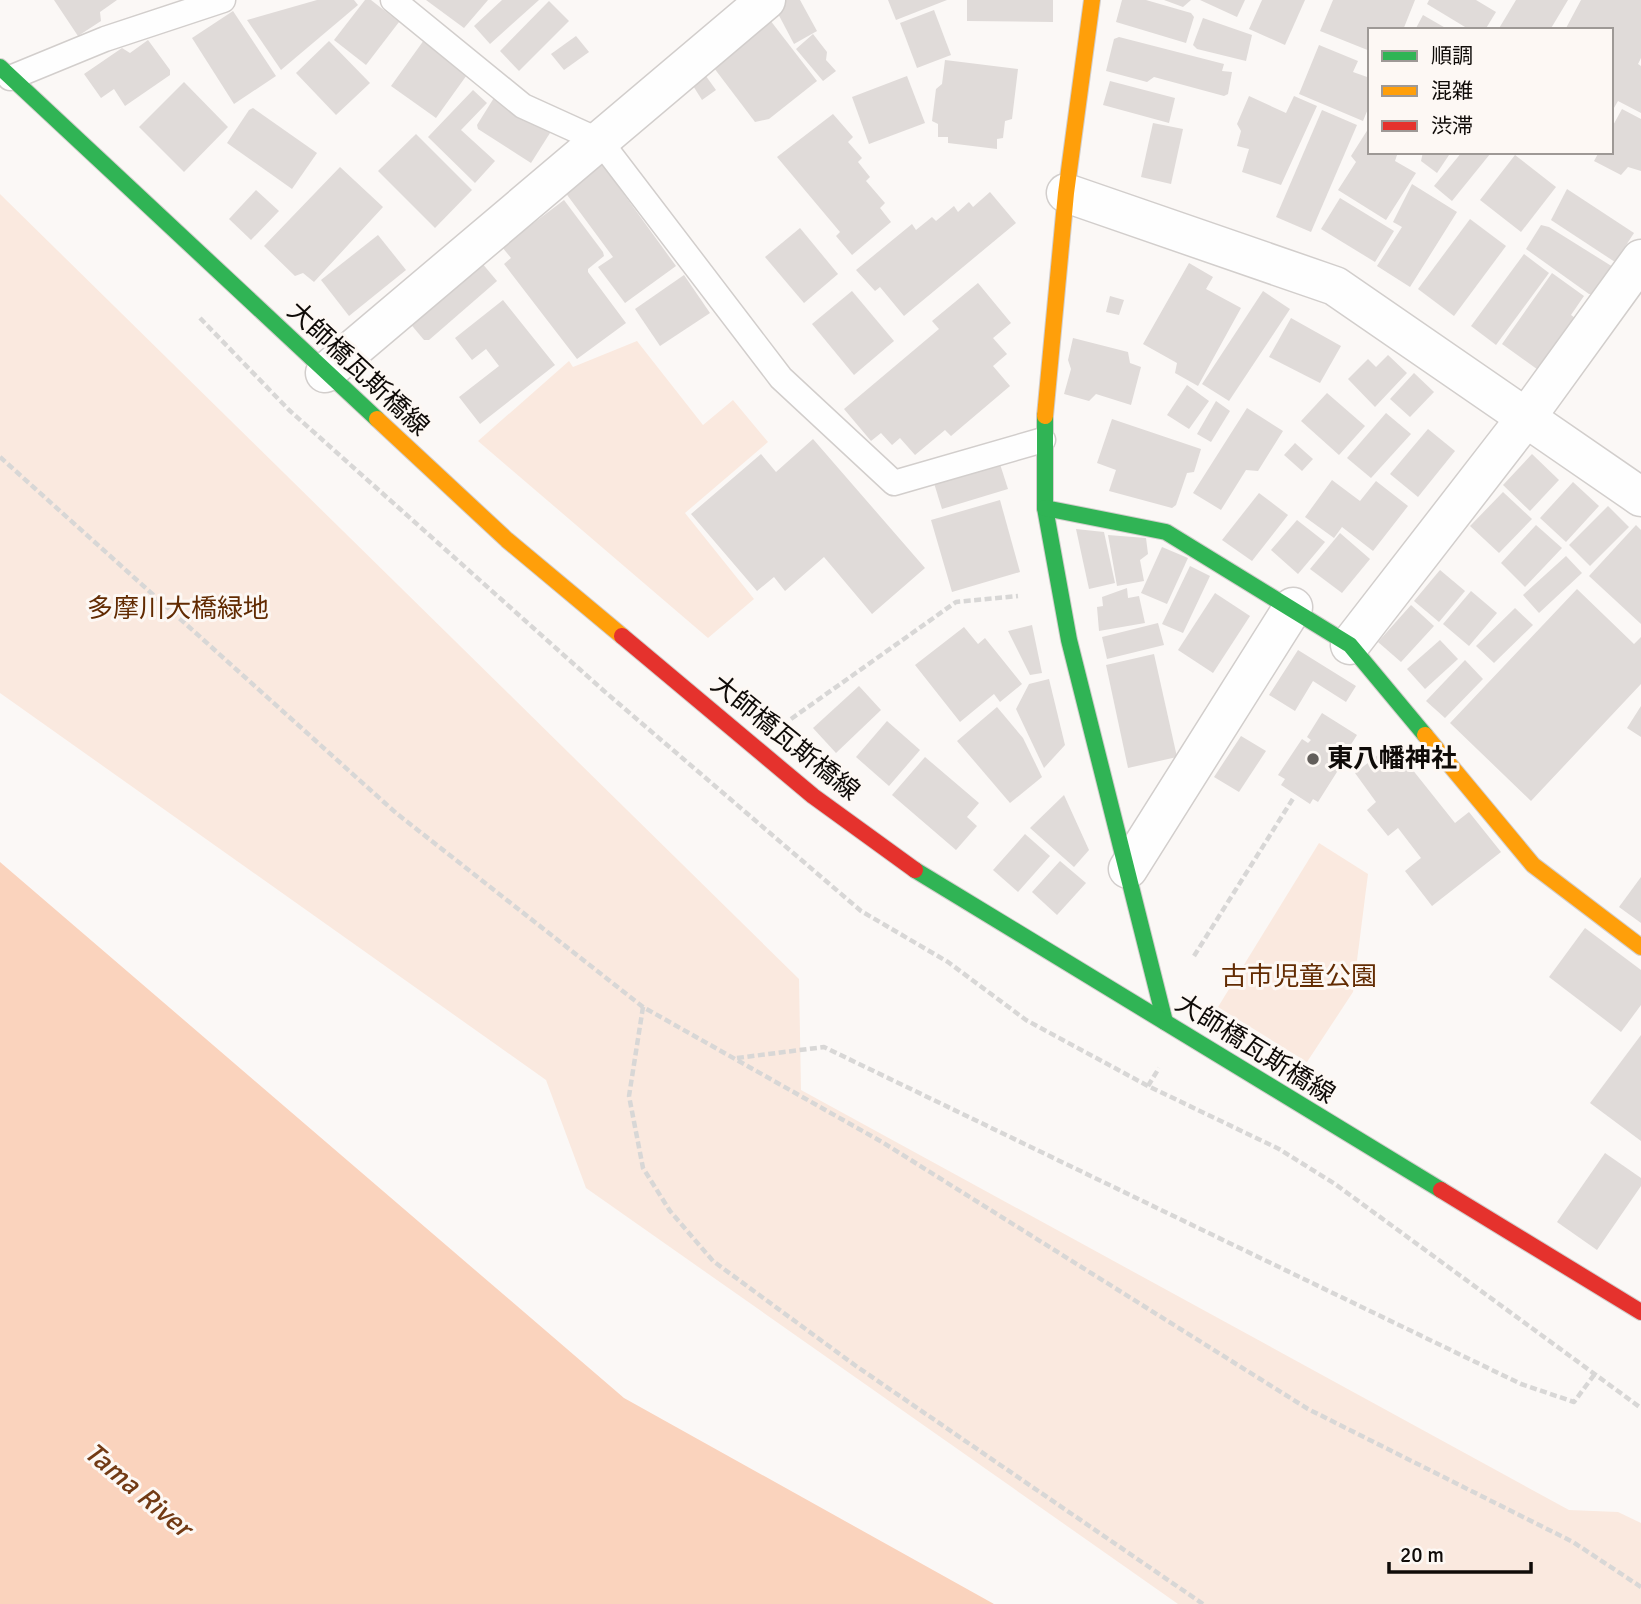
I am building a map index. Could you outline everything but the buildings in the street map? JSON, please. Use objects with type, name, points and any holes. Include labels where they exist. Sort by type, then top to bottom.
[{"type":"street","points":[[325,373],[766,0]]},
{"type":"street","points":[[1092,0],[1066,194],[1043,440],[1045,508],[1069,640],[1165,1023]]},
{"type":"street","name":"大師橋瓦斯橋線","points":[[5,72],[507,540],[813,796],[915,870],[1641,1312]]},
{"type":"street","points":[[1066,194],[1335,286],[1641,497]]},
{"type":"street","points":[[1350,645],[1525,419],[1641,259]]},
{"type":"street","points":[[1045,508],[1166,532],[1293,607],[1350,645],[1533,866],[1641,947]]},
{"type":"street","points":[[1128,869],[1293,607]]},
{"type":"lane","points":[[5,72],[223,0]]},
{"type":"lane","points":[[393,0],[523,106],[600,141],[782,378],[894,483],[1043,440]]},
{"type":"path","points":[[0,457],[396,813],[643,1007],[882,1142],[1308,1409],[1573,1542],[1640,1583]]},
{"type":"path","points":[[801,711],[956,602],[1060,592]]},
{"type":"path","points":[[1190,962],[1294,797]]},
{"type":"path","points":[[643,1007],[629,1096],[643,1168],[670,1211],[713,1261],[856,1366],[1203,1604]]},
{"type":"path","points":[[736,1058],[824,1047],[1521,1384],[1574,1402],[1594,1375],[1641,1408]]},
{"type":"green space","name":"多摩川大橋緑地","points":[[0,194],[799,979],[801,1090],[1569,1510],[1618,1512],[1641,1523],[1641,1604],[1178,1604],[586,1188],[546,1080],[0,693]]},
{"type":"green space","points":[[637,341],[703,425],[733,400],[768,442],[685,513],[754,599],[708,638],[478,441],[569,361],[573,367]]},
{"type":"green space","name":"古市児童公園","points":[[1319,843],[1368,874],[1353,992],[1307,1062],[1218,1007]]},
{"type":"water","name":"Tama River","points":[[0,862],[624,1398],[994,1604],[0,1604]]},
{"type":"traffic: fast","points":[[0,67],[377,419]]},
{"type":"traffic: fast","points":[[1045,416],[1045,508],[1069,640],[1165,1022]]},
{"type":"traffic: fast","points":[[1045,508],[1166,532],[1350,645],[1425,735]]},
{"type":"traffic: fast","points":[[915,870],[1441,1190]]},
{"type":"traffic: slow","points":[[1045,416],[1066,193],[1092,0]]},
{"type":"traffic: slow","points":[[377,419],[507,540],[622,636]]},
{"type":"traffic: slow","points":[[1425,735],[1533,865],[1641,947]]},
{"type":"traffic: jam","points":[[622,636],[813,796],[915,870]]},
{"type":"traffic: jam","points":[[1441,1190],[1641,1312]]},
{"type":"place","name":"東八幡神社","points":[[1313,759]]}]
